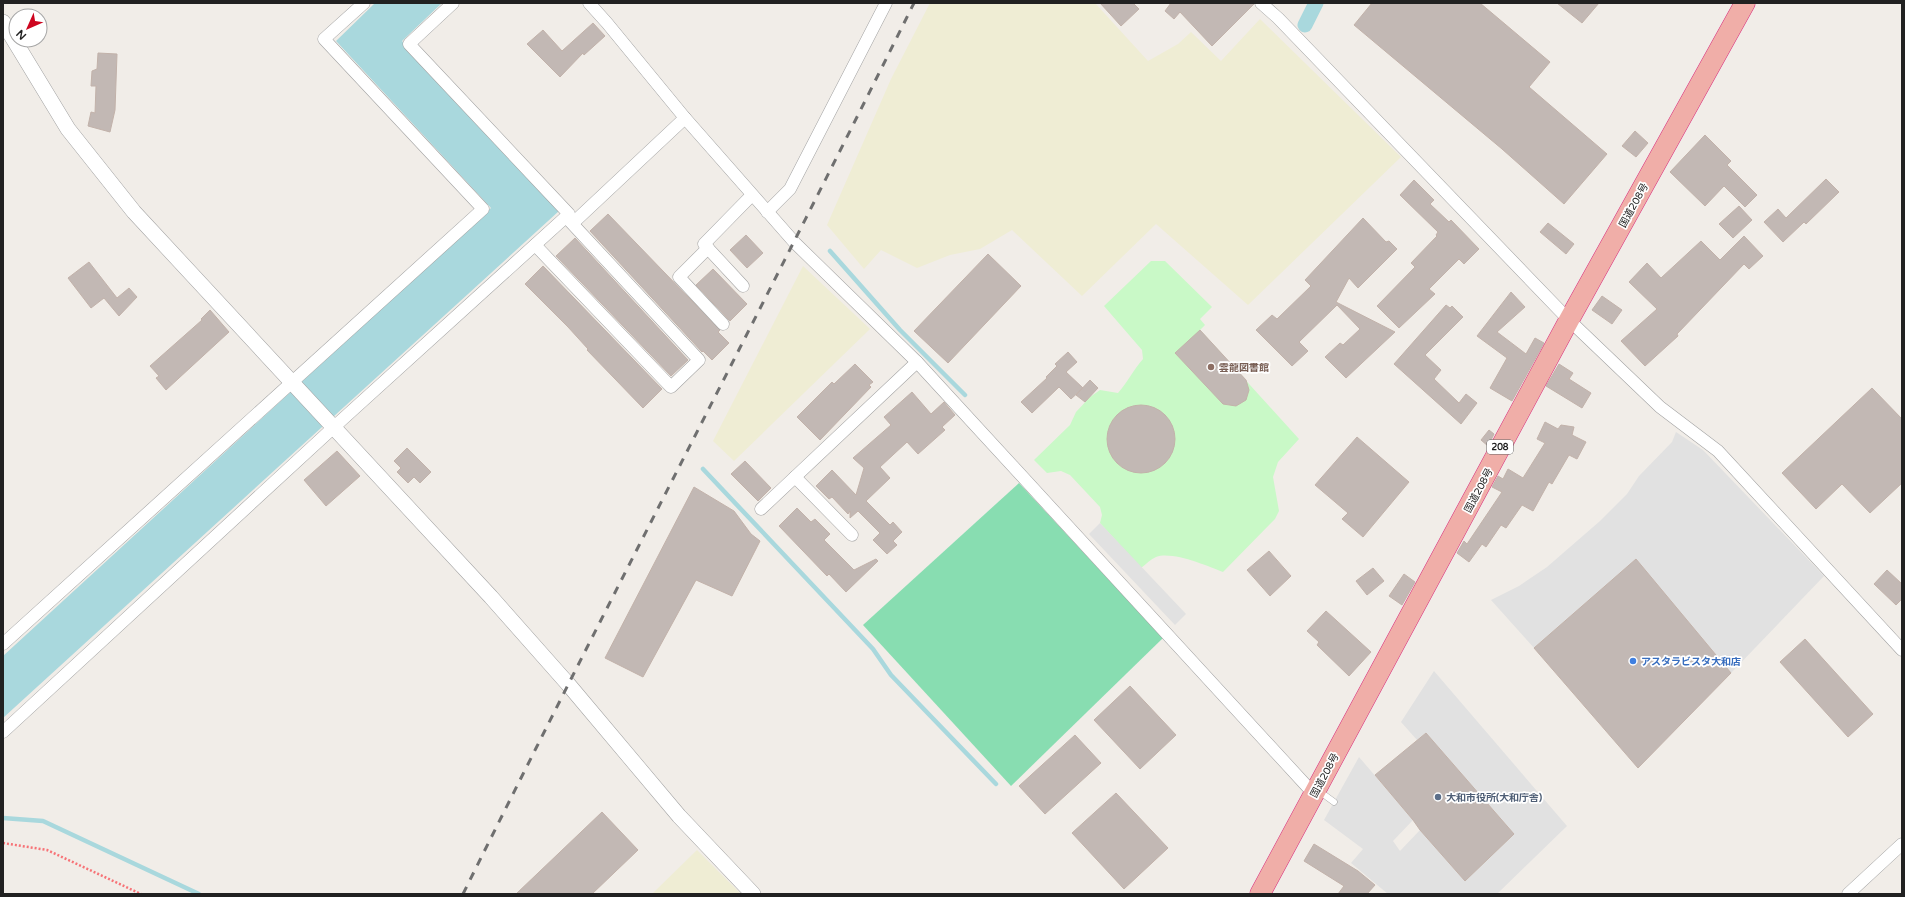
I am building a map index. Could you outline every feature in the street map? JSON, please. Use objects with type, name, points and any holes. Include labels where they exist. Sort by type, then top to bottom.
[{"type":"highway","name":"国道208号","points":[[1260,894],[1569,320],[1745,3]]},
{"type":"street","points":[[3,644],[483,208],[324,39],[364,3]]},
{"type":"street","points":[[452,3],[409,44],[570,214],[569,220]]},
{"type":"street","points":[[589,3],[685,118],[795,243],[917,362],[1315,792]]},
{"type":"street","points":[[767,212],[790,189],[886,3]]},
{"type":"street","points":[[1261,3],[1278,18],[1569,320],[1660,407],[1718,451],[1902,650]]},
{"type":"street","points":[[3,22],[68,129],[134,212],[292,382],[568,684],[679,816],[753,894]]},
{"type":"street","points":[[3,732],[536,245],[569,220],[685,118]]},
{"type":"street","points":[[743,286],[704,244],[752,195]]},
{"type":"street","points":[[536,245],[671,388],[699,360],[569,220]]},
{"type":"street","points":[[708,248],[679,277],[723,324]]},
{"type":"street","points":[[761,509],[917,362]]},
{"type":"street","points":[[795,477],[852,535]]},
{"type":"street","points":[[1848,894],[1902,844]]},
{"type":"lane","points":[[1315,792],[1334,802]]},
{"type":"path","points":[[3,843],[47,850],[141,894]]},
{"type":"shaded area","points":[[930,3],[1095,3],[1148,61],[1178,44],[1191,32],[1221,61],[1260,19],[1401,157],[1248,305],[1156,224],[1082,296],[1012,230],[980,249],[950,255],[917,268],[881,250],[864,269],[827,225],[891,79]]},
{"type":"shaded area","points":[[803,266],[870,329],[734,461],[713,441]]},
{"type":"shaded area","points":[[1676,432],[1703,450],[1824,576],[1731,673],[1636,559],[1534,648],[1491,600],[1519,586],[1547,567],[1600,521],[1627,494],[1639,476],[1672,442]]},
{"type":"shaded area","points":[[1100,523],[1186,614],[1175,625],[1089,534]]},
{"type":"shaded area","points":[[1434,671],[1567,826],[1497,894],[1388,894],[1351,863],[1363,849],[1324,820],[1359,757],[1413,820],[1393,841],[1400,851],[1420,830],[1465,881],[1514,834],[1426,733],[1417,740],[1401,722]]},
{"type":"shaded area","points":[[697,850],[741,894],[652,894]]},
{"type":"green space","points":[[1151,261],[1165,261],[1212,307],[1200,319],[1205,325],[1200,330],[1299,439],[1278,462],[1273,477],[1279,511],[1275,519],[1223,572],[1190,560],[1171,556],[1156,557],[1141,568],[1100,523],[1102,515],[1100,507],[1070,475],[1061,471],[1047,473],[1034,460],[1070,425],[1076,412],[1090,397],[1100,390],[1118,393],[1143,359],[1142,350],[1104,306]]},
{"type":"green space","points":[[1019,483],[1163,638],[1011,786],[863,625]]},
{"type":"water","points":[[375,3],[442,3],[402,41],[559,211],[3,718],[3,656],[491,208],[336,41]]},
{"type":"building","points":[[1100,3],[1133,3],[1139,9],[1121,26]]},
{"type":"building","points":[[1171,3],[1254,4],[1212,46],[1180,12],[1174,19],[1165,11]]},
{"type":"building","points":[[1372,3],[1480,3],[1550,62],[1529,87],[1607,154],[1564,204],[1502,149],[1354,25]]},
{"type":"building","points":[[1557,3],[1599,3],[1582,23]]},
{"type":"building","points":[[593,23],[605,36],[584,55],[583,53],[560,77],[527,44],[543,30],[562,51]]},
{"type":"building","points":[[98,53],[117,54],[115,110],[110,132],[88,126],[91,112],[95,113],[96,86],[91,86],[92,71],[97,69]]},
{"type":"building","points":[[1635,131],[1648,143],[1636,157],[1622,146]]},
{"type":"building","points":[[1705,135],[1731,161],[1727,165],[1757,195],[1745,207],[1724,186],[1705,206],[1670,172]]},
{"type":"building","points":[[1826,179],[1839,192],[1806,224],[1804,222],[1783,242],[1764,222],[1778,209],[1786,218]]},
{"type":"building","points":[[1414,180],[1434,200],[1430,204],[1449,222],[1451,220],[1479,249],[1464,264],[1459,259],[1429,289],[1435,294],[1399,328],[1377,306],[1415,267],[1411,263],[1437,236],[1436,235],[1438,232],[1400,195]]},
{"type":"building","points":[[1739,206],[1752,220],[1733,238],[1719,224]]},
{"type":"building","points":[[608,214],[720,330],[718,332],[729,343],[712,360],[703,351],[702,352],[590,231]]},
{"type":"building","points":[[1363,218],[1386,242],[1389,241],[1397,249],[1358,288],[1349,278],[1336,302],[1395,332],[1346,378],[1325,357],[1340,343],[1343,345],[1360,329],[1337,305],[1299,342],[1308,351],[1292,366],[1256,330],[1272,315],[1277,319],[1311,286],[1305,280]]},
{"type":"building","points":[[1548,223],[1574,244],[1566,254],[1540,232]]},
{"type":"building","points":[[746,235],[763,253],[747,268],[730,250]]},
{"type":"building","points":[[1744,236],[1763,256],[1749,269],[1744,264],[1677,334],[1678,336],[1645,366],[1621,341],[1657,309],[1629,282],[1647,263],[1661,278],[1701,241],[1720,260]]},
{"type":"building","points":[[575,238],[688,360],[671,376],[556,256]]},
{"type":"building","points":[[988,254],[1021,286],[948,363],[914,331]]},
{"type":"building","points":[[89,262],[117,298],[129,288],[137,297],[119,316],[104,298],[91,308],[68,278]]},
{"type":"building","points":[[543,266],[662,389],[643,408],[587,350],[588,349],[568,327],[525,284]]},
{"type":"building","points":[[713,269],[747,304],[730,321],[696,285]]},
{"type":"building","points":[[1511,292],[1525,307],[1497,332],[1526,354],[1535,338],[1544,343],[1512,401],[1490,388],[1507,358],[1477,336]]},
{"type":"building","points":[[1602,296],[1622,310],[1612,324],[1592,310]]},
{"type":"building","points":[[1446,305],[1450,308],[1452,306],[1463,317],[1425,355],[1441,370],[1434,379],[1459,403],[1466,394],[1477,403],[1461,424],[1394,364]]},
{"type":"building","points":[[210,310],[229,332],[166,390],[156,378],[159,376],[150,366],[202,320],[201,319]]},
{"type":"building","name":"雲龍図書館","points":[[1200,330],[1246,380],[1249,390],[1246,400],[1236,406],[1223,404],[1175,353]]},
{"type":"building","points":[[1068,352],[1077,362],[1066,372],[1083,388],[1071,399],[1059,387],[1032,413],[1021,402],[1047,378],[1046,377],[1057,366],[1055,364]]},
{"type":"building","points":[[855,364],[873,382],[869,385],[871,387],[820,440],[797,417],[832,382],[834,384]]},
{"type":"building","points":[[1559,364],[1573,373],[1569,379],[1591,393],[1582,408],[1546,386]]},
{"type":"building","points":[[1090,380],[1098,388],[1085,402],[1076,395]]},
{"type":"building","points":[[1872,388],[1902,419],[1902,483],[1870,513],[1842,484],[1816,509],[1782,473]]},
{"type":"building","points":[[912,392],[931,414],[944,402],[955,415],[942,427],[945,430],[918,454],[907,442],[880,467],[890,478],[866,501],[890,525],[893,522],[902,532],[893,541],[897,545],[887,554],[873,540],[880,533],[858,511],[850,518],[850,511],[848,514],[832,497],[829,499],[816,486],[832,470],[856,495],[864,468],[853,458],[891,425],[884,417]]},
{"type":"building","points":[[1134,405],[1148,405],[1160,410],[1170,420],[1175,432],[1175,446],[1170,458],[1160,468],[1148,473],[1134,473],[1122,468],[1112,458],[1107,446],[1107,432],[1112,420],[1122,410]]},
{"type":"building","points":[[1545,422],[1558,429],[1561,425],[1574,427],[1572,435],[1586,442],[1577,459],[1569,455],[1552,484],[1549,482],[1533,511],[1522,505],[1506,528],[1501,525],[1486,547],[1482,544],[1469,562],[1457,553],[1464,541],[1467,544],[1502,492],[1492,487],[1498,476],[1503,479],[1508,469],[1523,478],[1545,443],[1537,439]]},
{"type":"building","points":[[1489,430],[1494,434],[1488,446],[1481,440]]},
{"type":"building","points":[[1357,437],[1409,482],[1363,537],[1342,519],[1348,513],[1315,485]]},
{"type":"building","points":[[407,448],[431,472],[420,483],[414,477],[408,483],[397,472],[401,468],[394,461]]},
{"type":"building","points":[[337,451],[360,476],[326,506],[304,480]]},
{"type":"building","points":[[745,461],[771,488],[758,501],[731,474]]},
{"type":"building","points":[[694,487],[734,511],[751,534],[760,541],[732,596],[696,580],[643,677],[605,658]]},
{"type":"building","points":[[797,508],[811,522],[815,519],[830,534],[824,540],[854,570],[876,559],[878,561],[846,592],[829,574],[827,576],[779,526]]},
{"type":"building","points":[[1269,551],[1291,576],[1270,596],[1247,570]]},
{"type":"building","name":"アスタラビスタ大和店","points":[[1636,559],[1731,673],[1638,768],[1534,648]]},
{"type":"building","points":[[1373,568],[1384,581],[1367,595],[1356,581]]},
{"type":"building","points":[[1887,570],[1902,584],[1902,599],[1896,605],[1874,584]]},
{"type":"building","points":[[1404,574],[1415,582],[1402,605],[1389,596]]},
{"type":"building","points":[[1326,611],[1371,652],[1349,676],[1317,645],[1319,642],[1307,631]]},
{"type":"building","points":[[1805,639],[1873,714],[1848,737],[1780,662]]},
{"type":"building","points":[[1130,686],[1176,735],[1140,769],[1094,720]]},
{"type":"building","name":"大和市役所(大和庁舎)","points":[[1426,733],[1514,834],[1465,881],[1420,830],[1375,775]]},
{"type":"building","points":[[1075,735],[1101,763],[1045,814],[1019,786]]},
{"type":"building","points":[[1116,793],[1168,848],[1124,889],[1072,833]]},
{"type":"building","points":[[602,812],[638,850],[592,894],[516,894]]},
{"type":"building","points":[[1314,844],[1358,871],[1375,885],[1367,894],[1338,894],[1344,886],[1304,861]]},
{"type":"waterway","points":[[1305,25],[1316,3]]},
{"type":"waterway","points":[[830,251],[900,330],[965,395]]},
{"type":"waterway","points":[[703,469],[873,649],[891,675],[996,784]]},
{"type":"waterway","points":[[3,818],[43,821],[199,894]]},
{"type":"railway","points":[[463,894],[914,3]]},
{"type":"place","name":"雲龍図書館","points":[[1211,367]]},
{"type":"place","name":"アスタラビスタ大和店","points":[[1633,661]]},
{"type":"place","name":"大和市役所(大和庁舎)","points":[[1438,797]]}]
